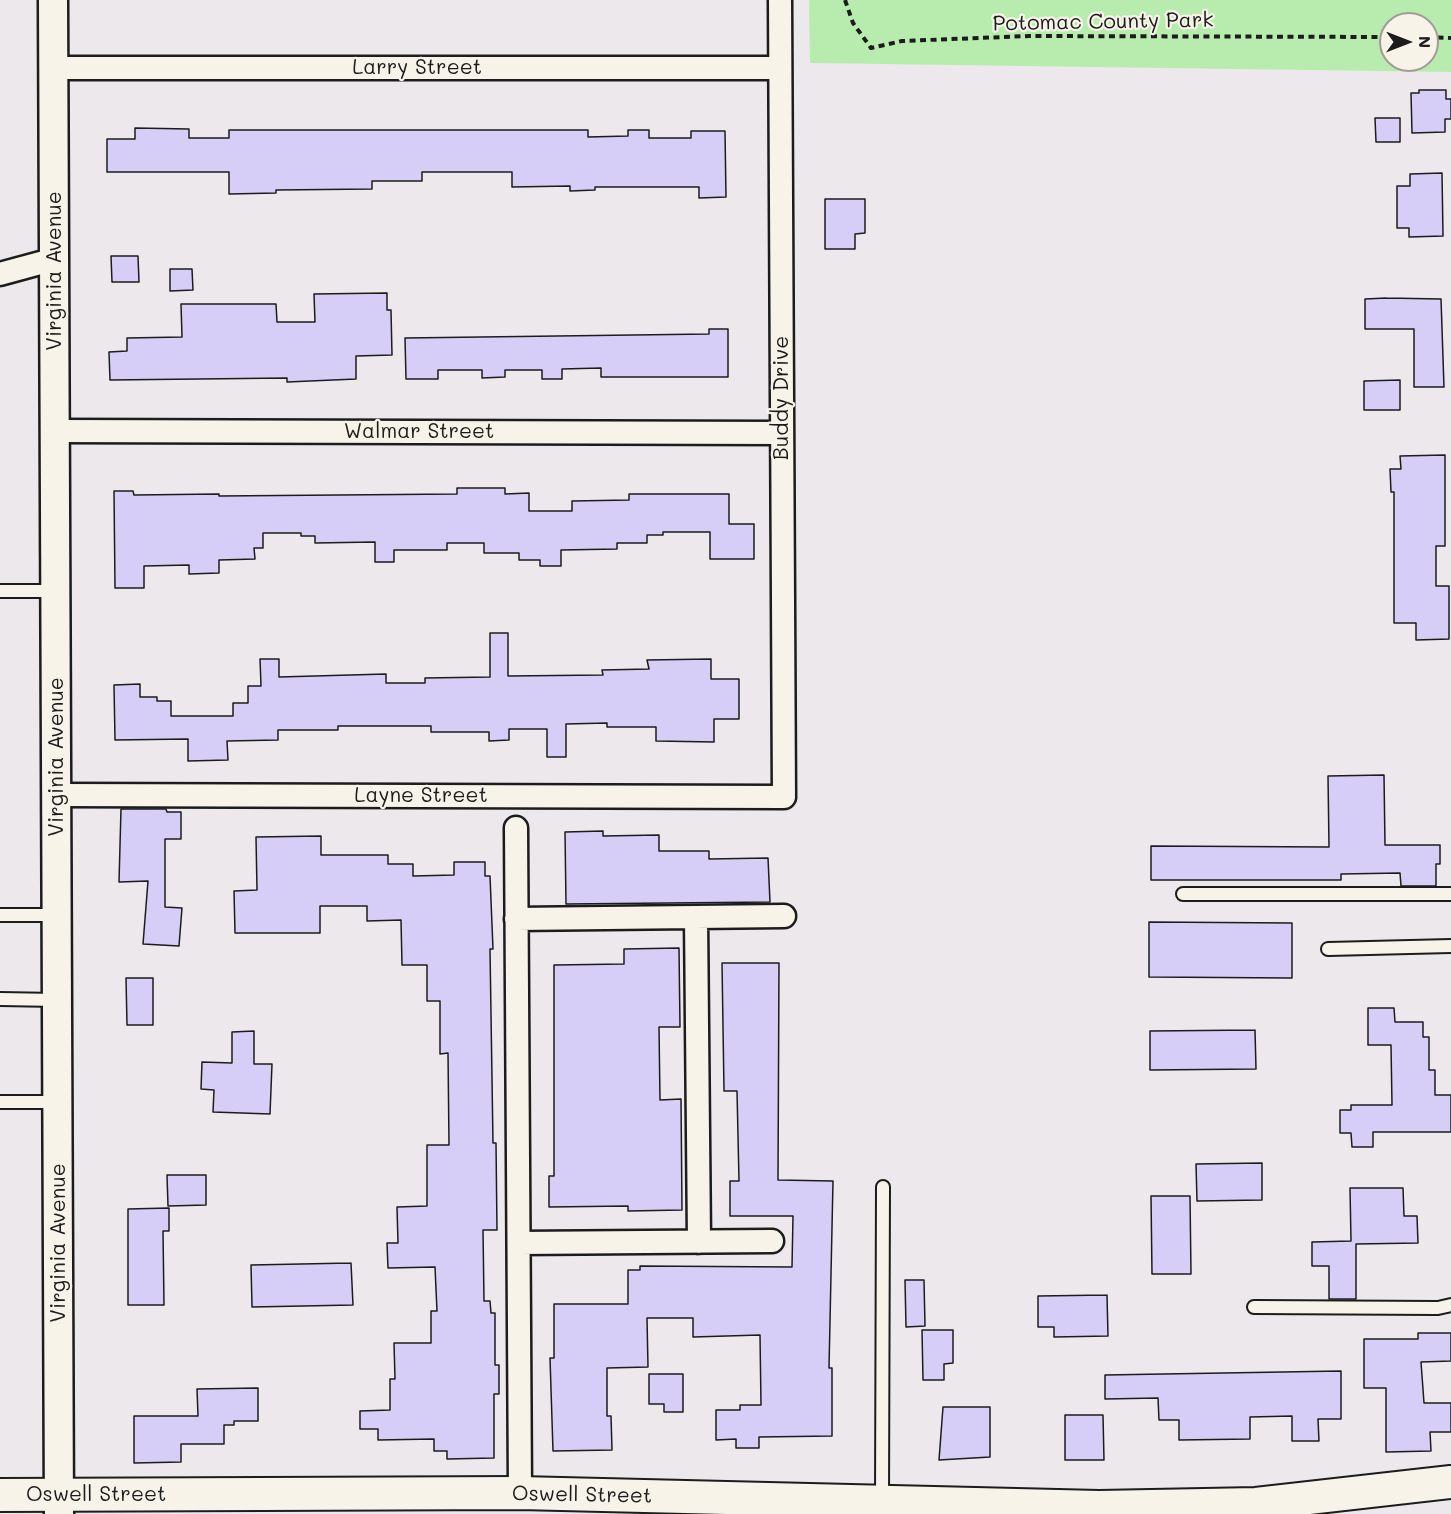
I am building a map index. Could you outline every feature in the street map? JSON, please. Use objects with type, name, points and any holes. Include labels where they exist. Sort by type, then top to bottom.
[{"type":"main road","name":"Oswell Street","points":[[0,1495],[59,1504],[520,1493],[879,1508],[1098,1507],[1256,1504],[1451,1482]]},
{"type":"street","name":"Virginia Avenue","points":[[53,0],[58,795],[59,1504]]},
{"type":"street","name":"Buddy Drive","points":[[780,0],[784,797]]},
{"type":"street","name":"Larry Street","points":[[54,68],[780,68]]},
{"type":"street","points":[[0,274],[55,259]]},
{"type":"street","name":"Walmar Street","points":[[56,431],[782,433]]},
{"type":"street","name":"Layne Street","points":[[58,795],[784,797]]},
{"type":"street","points":[[516,828],[520,1493]]},
{"type":"street","points":[[516,919],[784,916]]},
{"type":"street","points":[[696,917],[699,1242]]},
{"type":"street","points":[[519,1243],[772,1241]]},
{"type":"lane","points":[[0,591],[56,591]]},
{"type":"lane","points":[[1184,894],[1451,894]]},
{"type":"lane","points":[[0,915],[58,915]]},
{"type":"lane","points":[[1329,949],[1451,946]]},
{"type":"lane","points":[[0,999],[58,1000]]},
{"type":"lane","points":[[0,1102],[58,1102]]},
{"type":"lane","points":[[879,1508],[883,1187]]},
{"type":"lane","points":[[1254,1307],[1438,1308],[1451,1305]]},
{"type":"path","name":"Potomac County Park","points":[[845,0],[853,23],[871,48],[902,41],[1029,36],[1379,37]]},
{"type":"green space","points":[[809,0],[1451,0],[1451,72],[1439,72],[1439,12],[1379,12],[1379,71],[810,63]]},
{"type":"building","points":[[1419,90],[1446,90],[1446,99],[1451,99],[1451,119],[1445,119],[1445,132],[1412,133],[1411,93],[1419,93]]},
{"type":"building","points":[[1375,118],[1400,118],[1400,142],[1376,142]]},
{"type":"building","points":[[135,128],[189,129],[189,138],[229,138],[229,130],[588,130],[588,137],[628,136],[628,130],[649,130],[649,138],[691,138],[691,131],[725,131],[726,197],[699,198],[699,187],[595,187],[595,190],[570,191],[570,186],[512,187],[512,172],[422,172],[422,181],[372,181],[372,189],[276,190],[276,193],[229,194],[229,172],[107,172],[107,139],[135,139]]},
{"type":"building","points":[[1442,173],[1443,236],[1409,237],[1409,228],[1397,228],[1397,186],[1410,186],[1410,174]]},
{"type":"building","points":[[825,199],[865,199],[865,233],[855,234],[855,249],[825,249]]},
{"type":"building","points":[[111,256],[138,256],[139,282],[112,282]]},
{"type":"building","points":[[170,269],[192,269],[193,290],[170,291]]},
{"type":"building","points":[[387,293],[387,310],[391,310],[392,355],[356,356],[356,379],[287,382],[287,378],[110,380],[109,352],[127,351],[127,338],[182,337],[181,304],[276,304],[277,322],[315,322],[314,294]]},
{"type":"building","points":[[1365,299],[1441,299],[1444,387],[1414,387],[1414,329],[1365,329]]},
{"type":"building","points":[[709,329],[728,329],[728,377],[601,377],[601,368],[562,369],[562,379],[542,379],[542,370],[505,370],[505,377],[482,378],[482,370],[438,370],[438,379],[406,379],[405,338],[709,334]]},
{"type":"building","points":[[1400,380],[1400,410],[1364,410],[1364,381]]},
{"type":"building","points":[[1445,455],[1445,546],[1436,546],[1436,586],[1449,586],[1449,639],[1416,640],[1416,623],[1394,623],[1394,492],[1391,492],[1390,469],[1401,469],[1400,456]]},
{"type":"building","points":[[457,488],[505,488],[505,494],[529,493],[529,511],[572,511],[572,501],[629,500],[629,494],[729,494],[729,524],[754,524],[754,559],[710,559],[710,532],[663,532],[663,535],[647,535],[647,543],[617,543],[617,549],[561,550],[561,566],[540,566],[540,560],[519,560],[519,553],[484,553],[484,543],[447,543],[447,550],[394,550],[394,562],[375,562],[375,542],[315,543],[315,536],[301,536],[301,533],[263,533],[263,548],[254,548],[255,559],[219,560],[219,573],[189,574],[189,565],[144,566],[144,588],[115,588],[114,491],[133,491],[134,495],[219,494],[219,496],[457,494]]},
{"type":"building","points":[[490,633],[508,633],[508,676],[603,675],[602,670],[649,669],[647,660],[711,659],[711,679],[739,679],[739,719],[714,719],[714,742],[656,741],[656,727],[607,727],[607,723],[566,724],[566,757],[547,757],[547,729],[509,729],[509,740],[489,741],[489,732],[431,732],[431,726],[338,726],[338,730],[278,730],[278,740],[227,741],[228,760],[188,761],[188,739],[115,740],[114,685],[140,684],[140,697],[157,697],[157,701],[171,701],[171,716],[233,716],[233,703],[248,703],[248,686],[261,686],[260,659],[279,659],[279,677],[386,674],[386,683],[425,683],[425,678],[490,677]]},
{"type":"building","points":[[1384,775],[1385,845],[1440,845],[1440,864],[1436,864],[1436,886],[1401,886],[1400,873],[1341,874],[1341,880],[1151,880],[1151,846],[1329,847],[1328,776]]},
{"type":"building","points":[[121,809],[166,809],[167,812],[181,812],[181,839],[165,839],[165,907],[182,908],[179,946],[143,944],[148,881],[119,882]]},
{"type":"building","points":[[603,831],[603,836],[659,835],[659,851],[709,851],[709,859],[768,858],[770,902],[566,904],[565,832]]},
{"type":"building","points":[[321,836],[321,855],[388,855],[388,864],[413,864],[413,876],[454,875],[454,862],[485,862],[485,876],[490,876],[493,949],[490,949],[493,1143],[496,1143],[497,1230],[483,1230],[484,1301],[490,1301],[491,1313],[495,1313],[495,1365],[499,1365],[499,1394],[494,1394],[494,1458],[447,1459],[447,1451],[434,1451],[434,1439],[378,1440],[378,1429],[360,1429],[360,1411],[390,1410],[390,1379],[395,1379],[394,1343],[431,1343],[431,1311],[437,1311],[435,1267],[388,1268],[387,1243],[398,1243],[397,1207],[427,1206],[427,1145],[449,1145],[448,1053],[440,1054],[440,1001],[427,1001],[427,965],[402,965],[401,920],[367,921],[367,906],[320,906],[320,933],[235,933],[234,891],[257,890],[256,837]]},
{"type":"building","points":[[1149,922],[1292,923],[1292,978],[1149,977]]},
{"type":"building","points":[[679,948],[680,1027],[659,1027],[660,1100],[681,1099],[682,1210],[628,1211],[628,1206],[549,1207],[549,1176],[554,1176],[554,965],[624,964],[624,949]]},
{"type":"building","points":[[722,963],[779,963],[778,1180],[833,1181],[829,1368],[832,1368],[832,1436],[759,1437],[759,1448],[736,1448],[736,1439],[716,1440],[716,1410],[740,1410],[740,1405],[761,1405],[760,1335],[693,1337],[693,1318],[647,1318],[648,1367],[607,1368],[607,1416],[611,1416],[612,1450],[553,1451],[550,1358],[554,1358],[554,1304],[628,1304],[628,1270],[640,1270],[640,1266],[792,1267],[793,1216],[730,1216],[730,1181],[739,1181],[737,1091],[724,1091]]},
{"type":"building","points":[[126,978],[153,978],[153,1025],[127,1025]]},
{"type":"building","points":[[1368,1008],[1394,1008],[1395,1022],[1423,1022],[1423,1037],[1429,1037],[1429,1070],[1435,1070],[1435,1095],[1451,1095],[1451,1132],[1373,1132],[1373,1147],[1352,1147],[1351,1133],[1340,1133],[1340,1110],[1351,1110],[1351,1105],[1392,1105],[1391,1045],[1368,1045]]},
{"type":"building","points":[[1255,1030],[1256,1069],[1150,1070],[1150,1031]]},
{"type":"building","points":[[254,1031],[254,1064],[272,1064],[270,1114],[213,1112],[214,1090],[201,1089],[202,1062],[232,1063],[232,1032]]},
{"type":"building","points":[[1262,1163],[1262,1200],[1197,1201],[1196,1164]]},
{"type":"building","points":[[167,1175],[206,1175],[206,1205],[168,1206]]},
{"type":"building","points":[[1350,1188],[1403,1188],[1404,1216],[1417,1216],[1418,1243],[1356,1244],[1356,1299],[1329,1299],[1329,1266],[1312,1266],[1312,1242],[1351,1241]]},
{"type":"building","points":[[1151,1196],[1190,1196],[1191,1274],[1152,1274]]},
{"type":"building","points":[[169,1208],[169,1231],[163,1231],[164,1305],[128,1305],[128,1209]]},
{"type":"building","points":[[351,1263],[353,1305],[252,1307],[251,1265]]},
{"type":"building","points":[[905,1280],[924,1280],[925,1326],[906,1327]]},
{"type":"building","points":[[1107,1295],[1108,1336],[1054,1337],[1054,1327],[1038,1327],[1038,1296]]},
{"type":"building","points":[[922,1330],[953,1330],[953,1363],[944,1364],[944,1380],[923,1380]]},
{"type":"building","points":[[1418,1333],[1451,1333],[1451,1361],[1421,1362],[1424,1403],[1451,1403],[1451,1432],[1430,1432],[1431,1451],[1386,1452],[1386,1388],[1364,1388],[1364,1339],[1418,1339]]},
{"type":"building","points":[[1341,1371],[1341,1419],[1318,1419],[1319,1441],[1292,1441],[1292,1416],[1250,1417],[1250,1439],[1179,1440],[1179,1420],[1159,1420],[1158,1398],[1105,1399],[1105,1375]]},
{"type":"building","points":[[649,1374],[683,1374],[683,1412],[664,1412],[664,1404],[649,1404]]},
{"type":"building","points":[[258,1388],[258,1421],[234,1421],[234,1425],[224,1425],[224,1444],[181,1444],[181,1462],[134,1463],[134,1416],[198,1416],[197,1389]]},
{"type":"building","points":[[943,1407],[990,1407],[990,1457],[939,1460]]},
{"type":"building","points":[[1065,1415],[1103,1415],[1104,1460],[1065,1460]]}]
